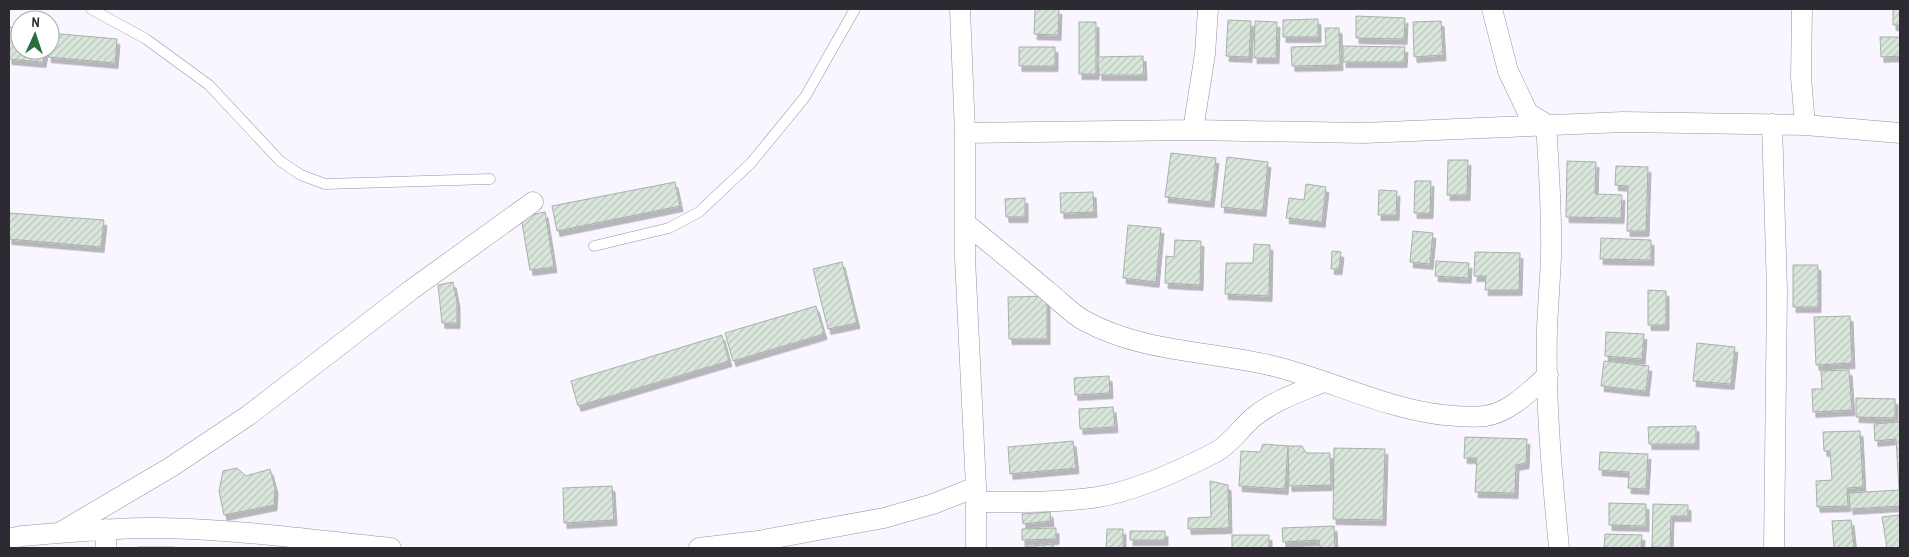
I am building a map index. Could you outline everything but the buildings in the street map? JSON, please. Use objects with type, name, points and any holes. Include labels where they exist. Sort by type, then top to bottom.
[{"type":"street","points":[[960,9],[965,133],[966,268],[976,494],[976,548]]},
{"type":"street","points":[[1193,130],[1204,54],[1208,9]]},
{"type":"street","points":[[1492,9],[1508,71],[1528,113],[1546,124]]},
{"type":"street","points":[[1802,9],[1802,77],[1805,125]]},
{"type":"street","points":[[965,133],[1193,130],[1364,133],[1623,122],[1805,125],[1900,133]]},
{"type":"street","points":[[1546,124],[1550,182],[1551,257],[1547,329],[1548,375],[1552,468],[1559,548]]},
{"type":"street","points":[[1772,124],[1777,290],[1774,548]]},
{"type":"street","points":[[59,533],[171,467],[249,415],[411,290],[533,202]]},
{"type":"street","points":[[965,223],[1084,321],[1115,334],[1163,348],[1230,357],[1271,366],[1359,395],[1416,411],[1461,417],[1486,416],[1500,412],[1548,375]]},
{"type":"street","points":[[699,548],[758,541],[884,518],[976,494],[1059,502],[1125,490],[1217,451],[1233,439],[1255,416],[1280,401],[1323,382]]},
{"type":"street","points":[[9,539],[21,536],[59,533],[106,539],[157,528],[230,532],[391,548]]},
{"type":"lane","points":[[91,9],[146,39],[209,85],[280,161],[301,175],[325,184],[490,179]]},
{"type":"lane","points":[[594,246],[669,228],[698,212],[752,163],[805,97],[856,9]]}]
